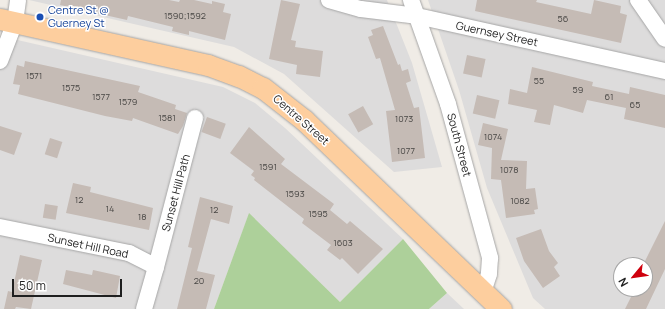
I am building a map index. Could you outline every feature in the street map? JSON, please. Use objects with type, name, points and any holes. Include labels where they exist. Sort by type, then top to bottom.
[{"type":"main road","name":"Centre Street","points":[[7,20],[215,67],[263,88],[304,120],[501,309]]},
{"type":"street","points":[[0,60],[7,20],[18,0]]},
{"type":"street","name":"Guernsey Street","points":[[329,0],[361,8],[417,16],[665,71]]},
{"type":"street","name":"South Street","points":[[411,0],[448,104],[490,258],[489,274],[483,292]]},
{"type":"street","points":[[638,0],[665,39]]},
{"type":"street","name":"Sunset Hill Path","points":[[156,267],[195,118]]},
{"type":"street","name":"Sunset Hill Road","points":[[0,227],[129,253],[156,267]]},
{"type":"street","points":[[144,309],[156,267]]},
{"type":"shaded area","points":[[29,0],[387,0],[412,63],[442,167],[394,172],[284,74],[234,47]]},
{"type":"shaded area","points":[[428,0],[665,0],[665,309],[545,309],[533,298],[487,188],[459,90]]},
{"type":"shaded area","points":[[0,36],[223,87],[255,103],[285,128],[403,239],[340,302],[249,214],[214,309],[0,309]]},
{"type":"shaded area","points":[[447,293],[464,309],[429,309]]},
{"type":"green space","points":[[249,213],[340,302],[403,239],[447,293],[429,309],[214,309]]},
{"type":"building","points":[[61,0],[169,0],[179,2],[180,0],[194,0],[212,4],[212,1],[225,4],[223,12],[231,14],[225,40],[189,31],[189,35],[172,31],[173,27],[128,16],[127,20],[60,5]]},
{"type":"building","points":[[281,0],[300,4],[291,40],[296,41],[295,47],[323,51],[320,77],[296,74],[297,65],[269,59]]},
{"type":"building","points":[[477,0],[537,0],[536,2],[591,14],[594,0],[621,6],[620,13],[627,15],[621,43],[475,11]]},
{"type":"building","points":[[383,26],[398,65],[400,64],[402,71],[408,69],[411,81],[406,83],[414,108],[419,107],[425,158],[392,162],[386,111],[395,110],[380,58],[376,59],[368,37],[373,35],[371,30]]},
{"type":"building","points":[[467,55],[486,59],[482,78],[463,74]]},
{"type":"building","points":[[25,61],[140,86],[138,92],[176,105],[175,109],[187,113],[183,126],[178,134],[133,118],[132,121],[105,116],[18,94],[20,85],[13,84],[17,65],[24,67]]},
{"type":"building","points":[[532,67],[593,82],[592,86],[629,94],[630,87],[665,95],[665,128],[624,119],[626,108],[587,100],[583,113],[554,105],[550,125],[534,122],[537,110],[508,104],[510,89],[527,93]]},
{"type":"building","points":[[477,95],[499,100],[495,119],[473,114]]},
{"type":"building","points":[[363,106],[373,124],[358,133],[348,114]]},
{"type":"building","points":[[207,117],[226,124],[220,139],[202,132]]},
{"type":"building","points":[[483,123],[508,129],[501,160],[527,161],[526,189],[535,188],[538,209],[534,210],[535,214],[506,218],[501,180],[491,179],[492,148],[478,145]]},
{"type":"building","points":[[0,126],[22,133],[14,155],[0,150]]},
{"type":"building","points":[[249,127],[285,159],[281,164],[334,204],[330,210],[347,224],[350,221],[383,249],[358,274],[342,258],[340,260],[327,250],[331,245],[302,223],[304,219],[254,180],[255,178],[251,175],[254,171],[230,153]]},
{"type":"building","points":[[50,138],[62,142],[57,158],[45,154]]},
{"type":"building","points":[[73,183],[91,187],[90,192],[153,208],[149,230],[66,213]]},
{"type":"building","points":[[200,197],[233,206],[229,224],[211,219],[197,271],[215,275],[206,309],[177,309],[192,248],[188,247]]},
{"type":"building","points":[[45,204],[58,206],[56,220],[43,218]]},
{"type":"building","points":[[665,221],[665,269],[653,294],[653,257],[647,257]]},
{"type":"building","points":[[541,229],[549,251],[558,263],[554,267],[560,276],[543,288],[524,261],[516,238]]},
{"type":"building","points":[[20,255],[42,260],[31,309],[16,307],[15,309],[4,309],[8,291],[12,292]]},
{"type":"building","points":[[66,270],[92,275],[93,270],[120,276],[116,298],[63,284]]},
{"type":"building","points":[[631,297],[652,297],[646,309],[625,309]]},
{"type":"place","name":"Centre St @ Guerney St","points":[[40,17]]}]
